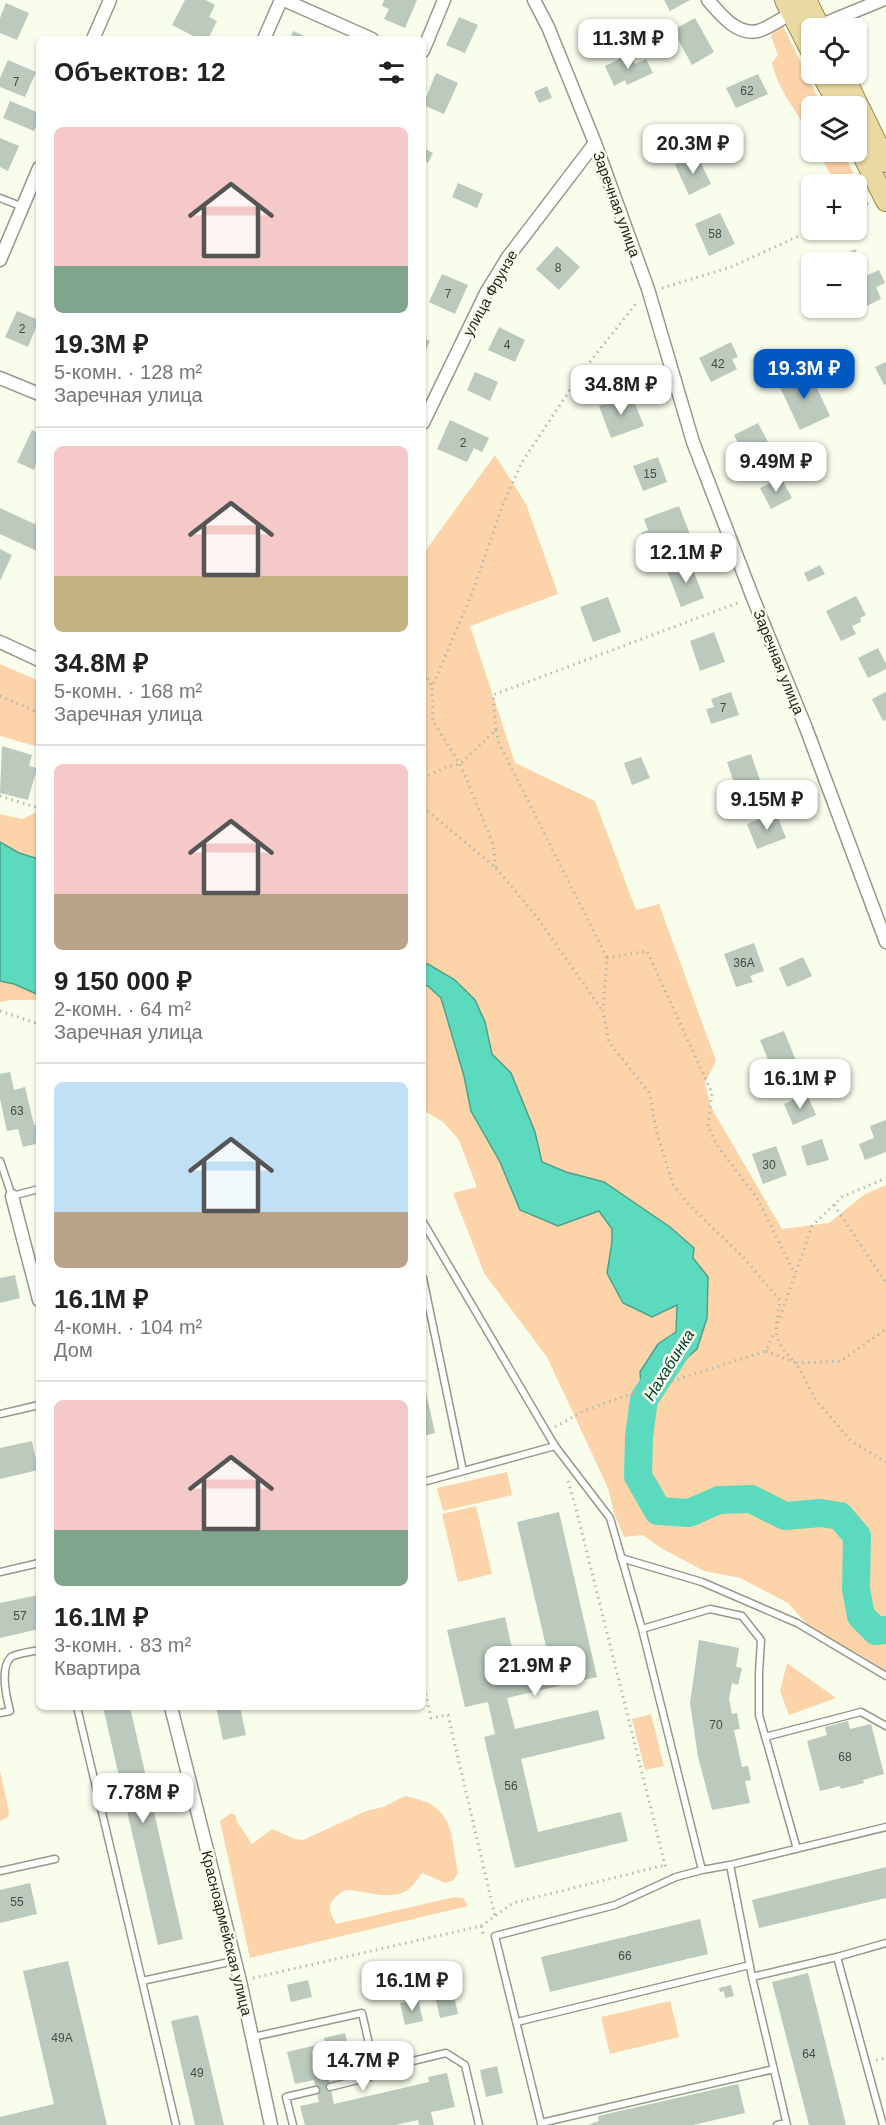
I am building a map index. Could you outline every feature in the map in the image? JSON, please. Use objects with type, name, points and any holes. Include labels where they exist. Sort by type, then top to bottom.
[{"type":"main road","points":[[794,4],[805,18]]},
{"type":"main road","points":[[848,84],[886,162]]},
{"type":"main road","points":[[866,162],[886,201]]},
{"type":"street","points":[[94,36],[110,0]]},
{"type":"street","points":[[265,36],[282,0],[365,36]]},
{"type":"street","points":[[426,44],[444,0]]},
{"type":"street","name":"Заречная улица","points":[[534,0],[548,27],[595,143],[648,288],[693,442],[806,728],[886,942]]},
{"type":"street","points":[[708,0],[722,17],[743,31],[758,31],[794,4]]},
{"type":"street","points":[[839,18],[882,0]]},
{"type":"street","name":"улица Фрунзе","points":[[426,417],[486,293],[508,258],[595,143]]},
{"type":"street","points":[[0,260],[36,175]]},
{"type":"street","points":[[0,378],[36,393]]},
{"type":"street","points":[[0,642],[36,659]]},
{"type":"street","points":[[12,1196],[36,1288]]},
{"type":"street","name":"Красноармейская улица","points":[[172,1710],[240,1981],[271,2125]]},
{"type":"lane","points":[[0,198],[22,207]]},
{"type":"lane","points":[[0,1161],[1,1172],[12,1196],[36,1190]]},
{"type":"lane","points":[[426,1227],[555,1446],[610,1518],[642,1629],[702,1870]]},
{"type":"lane","points":[[426,1292],[463,1471]]},
{"type":"lane","points":[[0,1414],[36,1406]]},
{"type":"lane","points":[[426,1481],[555,1446]]},
{"type":"lane","points":[[621,1558],[702,1582],[797,1623],[886,1676]]},
{"type":"lane","points":[[0,1572],[36,1564]]},
{"type":"lane","points":[[642,1629],[710,1609],[742,1616],[761,1640],[759,1715],[797,1849]]},
{"type":"lane","points":[[0,1713],[10,1711],[1,1674],[3,1663],[11,1657],[36,1651]]},
{"type":"lane","points":[[78,1710],[176,2125]]},
{"type":"lane","points":[[765,1737],[861,1712],[886,1726]]},
{"type":"lane","points":[[774,2069],[541,2124],[495,1936],[615,1905],[676,1877],[886,1827]]},
{"type":"lane","points":[[0,1871],[55,1859]]},
{"type":"lane","points":[[730,1865],[752,1977],[786,2124],[777,2125]]},
{"type":"lane","points":[[752,1977],[837,1958],[886,1943]]},
{"type":"lane","points":[[837,1958],[883,2125]]},
{"type":"lane","points":[[142,1981],[234,1961]]},
{"type":"lane","points":[[517,2022],[750,1965]]},
{"type":"lane","points":[[252,2038],[362,2013],[375,2070]]},
{"type":"lane","points":[[330,2086],[370,2077],[375,2070],[446,2053],[465,2065],[478,2125]]},
{"type":"lane","points":[[292,2125],[286,2097],[316,2090]]},
{"type":"path","points":[[432,687],[473,591],[503,504],[522,462],[582,372],[648,288],[667,288],[731,267],[801,235]]},
{"type":"path","points":[[753,598],[493,695],[496,730],[499,743],[607,958],[603,1011],[609,1042],[650,1094],[656,1130],[673,1184],[687,1203],[743,1257],[780,1300],[775,1332],[786,1354],[796,1363],[816,1400],[851,1441],[886,1462]]},
{"type":"path","points":[[426,676],[432,687],[433,722],[460,764],[493,844],[496,868]]},
{"type":"path","points":[[0,696],[36,712]]},
{"type":"path","points":[[426,777],[446,767],[460,764],[496,730]]},
{"type":"path","points":[[0,796],[36,807]]},
{"type":"path","points":[[426,810],[496,868],[537,917],[603,1011]]},
{"type":"path","points":[[607,958],[647,951],[712,1093],[708,1126],[716,1144],[757,1198],[795,1274]]},
{"type":"path","points":[[0,1011],[36,1023]]},
{"type":"path","points":[[766,1351],[775,1332],[812,1226],[842,1197],[886,1178]]},
{"type":"path","points":[[834,1205],[886,1282]]},
{"type":"path","points":[[562,1423],[584,1411],[616,1399],[766,1351],[796,1363],[841,1361],[886,1329]]},
{"type":"path","points":[[567,1479],[665,1865],[676,1877]]},
{"type":"path","points":[[426,1696],[431,1718],[448,1715],[495,1916]]},
{"type":"path","points":[[240,1981],[481,1926],[513,1903],[665,1865]]},
{"type":"path","points":[[481,1926],[484,1937]]},
{"type":"shaded area","points":[[779,26],[783,26],[801,63],[801,84],[811,84],[817,96],[801,96],[801,119],[784,93],[775,73],[772,63],[778,55],[771,36]]},
{"type":"shaded area","points":[[824,162],[848,162],[854,174],[830,174]]},
{"type":"shaded area","points":[[495,455],[526,504],[558,594],[470,626],[515,763],[595,801],[636,910],[659,904],[716,1061],[705,1083],[711,1107],[782,1229],[829,1223],[865,1194],[886,1185],[886,1673],[857,1653],[835,1645],[814,1632],[788,1603],[740,1578],[704,1571],[661,1548],[643,1535],[624,1537],[614,1513],[608,1488],[547,1357],[484,1273],[453,1193],[477,1187],[459,1140],[443,1122],[426,1112],[426,986],[441,998],[464,1076],[471,1111],[500,1162],[520,1210],[558,1226],[599,1211],[612,1229],[607,1273],[677,1304],[676,1332],[657,1344],[667,1375],[708,1277],[693,1258],[604,1182],[566,1172],[542,1162],[535,1132],[511,1073],[492,1054],[485,1022],[426,964],[426,550]]},
{"type":"shaded area","points":[[0,664],[36,680],[36,746],[0,736]]},
{"type":"shaded area","points":[[36,812],[36,858],[19,853],[0,842],[0,814],[22,819]]},
{"type":"shaded area","points":[[0,981],[14,984],[36,994],[36,1000],[0,1002]]},
{"type":"shaded area","points":[[507,1472],[512,1495],[443,1511],[437,1488]]},
{"type":"shaded area","points":[[476,1506],[492,1574],[458,1582],[442,1514]]},
{"type":"shaded area","points":[[787,1663],[836,1698],[789,1715],[780,1691]]},
{"type":"shaded area","points":[[651,1714],[664,1766],[645,1770],[632,1719]]},
{"type":"shaded area","points":[[0,1771],[9,1812],[8,1817],[0,1821]]},
{"type":"shaded area","points":[[405,1796],[421,1800],[442,1813],[451,1832],[458,1872],[454,1880],[445,1883],[422,1873],[410,1888],[395,1895],[345,1890],[330,1904],[336,1924],[455,1897],[463,1898],[468,1906],[250,1958],[220,1821],[231,1813],[236,1816],[237,1822],[252,1844],[272,1829],[303,1840]]},
{"type":"shaded area","points":[[670,2001],[679,2037],[610,2054],[601,2017]]},
{"type":"water","points":[[0,842],[19,853],[36,858],[36,994],[14,984],[0,981]]},
{"type":"water","points":[[426,964],[455,980],[475,1000],[485,1022],[492,1054],[511,1073],[535,1132],[542,1162],[566,1172],[604,1182],[670,1227],[694,1248],[693,1258],[708,1277],[707,1318],[697,1349],[667,1375],[641,1384],[640,1372],[658,1344],[676,1332],[677,1305],[652,1317],[623,1303],[607,1273],[612,1229],[599,1211],[558,1226],[520,1210],[500,1162],[471,1111],[464,1076],[441,998],[426,986]]},
{"type":"building","points":[[185,0],[206,0],[215,5],[209,17],[217,21],[210,36],[193,36],[172,25]]},
{"type":"building","points":[[384,0],[417,0],[405,28],[384,19],[389,9],[382,6]]},
{"type":"building","points":[[664,0],[690,0],[670,11]]},
{"type":"building","points":[[6,3],[29,13],[17,40],[0,33],[0,18]]},
{"type":"building","points":[[459,17],[478,25],[465,53],[446,45]]},
{"type":"building","points":[[695,18],[714,52],[692,65],[673,30]]},
{"type":"building","points":[[293,31],[305,36],[291,36]]},
{"type":"building","points":[[622,31],[629,45],[618,51],[611,37]]},
{"type":"building","points":[[630,54],[635,64],[646,59],[653,73],[627,85],[625,80],[614,86],[605,66]]},
{"type":"building","points":[[8,60],[36,72],[25,97],[0,87],[0,78]]},
{"type":"building","points":[[436,73],[458,83],[444,114],[426,106],[426,98]]},
{"type":"building","points":[[758,74],[768,94],[736,108],[726,88]]},
{"type":"building","points":[[547,86],[552,98],[539,103],[534,92]]},
{"type":"building","points":[[10,101],[36,112],[36,127],[34,131],[3,118]]},
{"type":"building","points":[[0,138],[19,146],[8,171],[0,167]]},
{"type":"building","points":[[426,150],[433,153],[428,163],[426,161]]},
{"type":"building","points":[[697,155],[711,184],[689,195],[675,165]]},
{"type":"building","points":[[458,183],[483,194],[477,208],[452,197]]},
{"type":"building","points":[[720,213],[735,244],[709,256],[695,224]]},
{"type":"building","points":[[557,246],[580,267],[559,290],[536,269]]},
{"type":"building","points":[[879,270],[885,283],[876,287],[881,299],[867,306],[867,275]]},
{"type":"building","points":[[442,274],[468,285],[455,314],[429,302]]},
{"type":"building","points":[[17,311],[36,319],[36,327],[28,347],[5,337]]},
{"type":"building","points":[[499,327],[525,340],[515,362],[488,350]]},
{"type":"building","points":[[731,342],[738,357],[732,359],[737,369],[711,382],[699,358]]},
{"type":"building","points":[[886,362],[886,384],[884,385],[875,367]]},
{"type":"building","points":[[808,369],[830,416],[800,430],[778,383]]},
{"type":"building","points":[[475,372],[498,382],[490,401],[467,390]]},
{"type":"building","points":[[631,394],[644,426],[611,438],[599,406]]},
{"type":"building","points":[[450,420],[489,438],[482,452],[474,448],[467,462],[437,449]]},
{"type":"building","points":[[758,423],[768,442],[744,455],[734,435]]},
{"type":"building","points":[[32,430],[36,432],[34,470],[17,462]]},
{"type":"building","points":[[658,457],[667,482],[643,491],[633,466]]},
{"type":"building","points":[[781,478],[792,498],[771,509],[760,488]]},
{"type":"building","points":[[679,506],[693,542],[658,555],[655,548],[648,550],[641,533],[648,530],[644,519]]},
{"type":"building","points":[[0,508],[36,525],[36,551],[0,534]]},
{"type":"building","points":[[0,549],[12,555],[0,581]]},
{"type":"building","points":[[690,562],[704,598],[681,607],[667,571]]},
{"type":"building","points":[[820,565],[825,574],[808,582],[804,573]]},
{"type":"building","points":[[856,596],[866,615],[860,618],[861,622],[852,626],[856,634],[841,641],[826,611]]},
{"type":"building","points":[[608,597],[621,632],[593,642],[580,607]]},
{"type":"building","points":[[714,632],[725,662],[700,671],[690,641]]},
{"type":"building","points":[[878,648],[886,669],[868,678],[858,658]]},
{"type":"building","points":[[731,692],[739,715],[711,724],[706,709],[714,707],[711,699]]},
{"type":"building","points":[[886,692],[886,720],[883,721],[872,699]]},
{"type":"building","points":[[2,746],[32,755],[29,766],[36,768],[36,772],[28,800],[0,793]]},
{"type":"building","points":[[751,754],[763,789],[739,797],[727,762]]},
{"type":"building","points":[[641,757],[650,778],[632,785],[624,763]]},
{"type":"building","points":[[776,813],[786,838],[757,849],[747,824]]},
{"type":"building","points":[[754,943],[764,971],[750,976],[753,982],[736,987],[724,954]]},
{"type":"building","points":[[803,957],[812,976],[787,987],[779,968]]},
{"type":"building","points":[[784,1031],[797,1063],[773,1072],[760,1040]]},
{"type":"building","points":[[10,1072],[14,1090],[25,1087],[34,1125],[36,1125],[36,1144],[23,1147],[18,1129],[7,1131],[0,1099],[0,1074]]},
{"type":"building","points":[[807,1094],[816,1115],[793,1125],[784,1104]]},
{"type":"building","points":[[886,1120],[886,1152],[865,1160],[859,1144],[874,1138],[870,1126]]},
{"type":"building","points":[[822,1139],[829,1160],[807,1166],[801,1146]]},
{"type":"building","points":[[776,1146],[787,1175],[763,1184],[752,1154]]},
{"type":"building","points":[[15,1275],[20,1298],[0,1303],[0,1278]]},
{"type":"building","points":[[426,1392],[435,1433],[426,1435]]},
{"type":"building","points":[[32,1441],[36,1470],[0,1479],[0,1448]]},
{"type":"building","points":[[559,1512],[597,1677],[507,1698],[515,1729],[598,1710],[605,1739],[521,1759],[538,1832],[621,1812],[628,1841],[515,1868],[484,1737],[495,1734],[488,1702],[465,1707],[447,1630],[505,1617],[519,1680],[552,1672],[517,1522]]},
{"type":"building","points":[[36,1595],[36,1630],[0,1638],[0,1603]]},
{"type":"building","points":[[699,1640],[739,1648],[736,1667],[742,1668],[738,1685],[732,1683],[729,1699],[732,1714],[737,1713],[740,1729],[734,1730],[742,1767],[748,1766],[751,1780],[745,1781],[750,1803],[712,1810],[698,1757],[690,1703]]},
{"type":"building","points":[[104,1710],[131,1710],[183,1939],[158,1945]]},
{"type":"building","points":[[217,1710],[241,1710],[246,1735],[223,1740]]},
{"type":"building","points":[[848,1721],[850,1729],[871,1724],[884,1774],[863,1780],[864,1783],[820,1791],[807,1741],[827,1735],[825,1727]]},
{"type":"building","points":[[886,1867],[886,1898],[759,1928],[752,1900]]},
{"type":"building","points":[[30,1883],[37,1914],[0,1923],[0,1890]]},
{"type":"building","points":[[700,1919],[708,1954],[550,1992],[541,1957]]},
{"type":"building","points":[[68,1961],[107,2125],[0,2125],[0,2117],[54,2104],[23,1971]]},
{"type":"building","points":[[808,1973],[846,2125],[809,2125],[772,1982]]},
{"type":"building","points":[[308,1980],[312,1997],[291,2002],[287,1985]]},
{"type":"building","points":[[731,1985],[734,1996],[725,1998],[724,1991],[720,1992],[719,1988]]},
{"type":"building","points":[[453,1991],[458,2014],[440,2018],[435,1996]]},
{"type":"building","points":[[418,1999],[423,2021],[405,2025],[400,2003]]},
{"type":"building","points":[[198,2015],[224,2125],[195,2125],[171,2021]]},
{"type":"building","points":[[345,2033],[353,2066],[327,2072],[334,2104],[429,2082],[428,2077],[447,2073],[455,2107],[431,2112],[434,2125],[419,2125],[418,2120],[395,2125],[305,2125],[300,2106],[319,2102],[314,2080],[295,2084],[287,2052],[325,2043],[324,2038]]},
{"type":"building","points":[[497,2066],[503,2093],[486,2097],[480,2070]]},
{"type":"building","points":[[738,2084],[745,2113],[693,2125],[588,2125],[599,2121],[598,2116]]},
{"type":"waterway","name":"Нахабинка","points":[[678,1348],[644,1399],[639,1437],[638,1476],[658,1511],[689,1513],[719,1500],[751,1499],[785,1516],[821,1513],[840,1516],[857,1536],[856,1589],[861,1616],[876,1631],[886,1630]]}]
